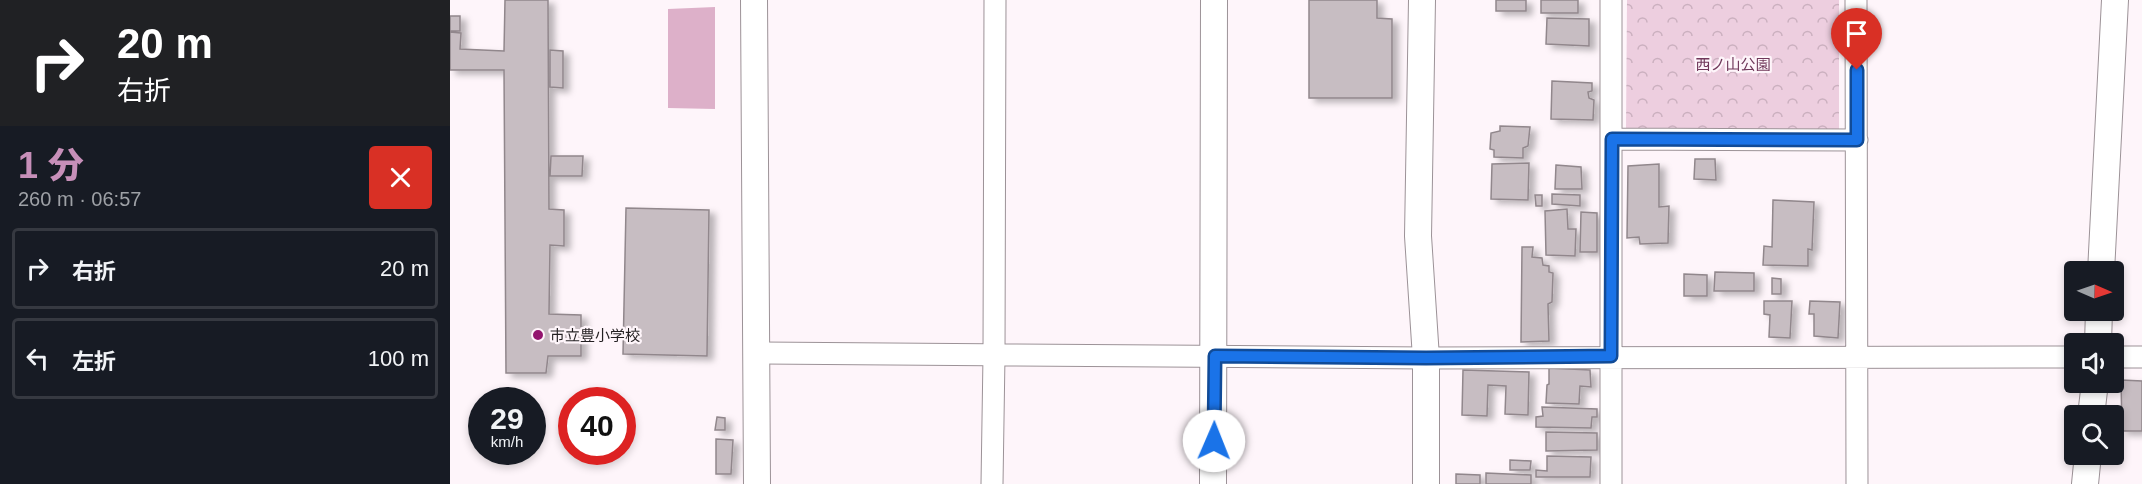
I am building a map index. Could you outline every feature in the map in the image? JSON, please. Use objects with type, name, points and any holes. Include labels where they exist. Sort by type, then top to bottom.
[{"type":"street","points":[[754,0],[757,484]]},
{"type":"street","points":[[992,484],[995,0]]},
{"type":"street","points":[[1213,484],[1214,0]]},
{"type":"street","points":[[1422,0],[1418,236],[1426,358],[1426,484]]},
{"type":"street","points":[[1611,0],[1611,484]]},
{"type":"street","points":[[1856,0],[1857,484]]},
{"type":"street","points":[[2102,261],[2115,0]]},
{"type":"street","points":[[1612,139],[1857,140]]},
{"type":"street","points":[[757,353],[1426,358],[2064,357]]},
{"type":"street","points":[[2124,357],[2142,357]]},
{"type":"street","points":[[2085,484],[2087,465]]},
{"type":"green space","name":"西ノ山公園","points":[[1627,0],[1839,0],[1839,129],[1626,128]]},
{"type":"shaded area","points":[[715,7],[715,109],[668,108],[668,9]]},
{"type":"building","points":[[505,0],[548,0],[549,209],[564,210],[564,246],[550,245],[549,314],[581,315],[581,356],[548,356],[546,373],[506,373],[504,70],[450,70],[450,32],[461,33],[460,49],[504,51]]},
{"type":"building","points":[[1309,0],[1377,0],[1377,18],[1392,19],[1392,98],[1309,98]]},
{"type":"building","points":[[1496,0],[1526,0],[1526,11],[1496,11]]},
{"type":"building","points":[[1541,0],[1578,0],[1578,13],[1541,13]]},
{"type":"building","points":[[450,16],[460,16],[460,31],[450,31]]},
{"type":"building","points":[[1547,18],[1589,19],[1589,46],[1546,44]]},
{"type":"building","points":[[550,50],[563,51],[563,88],[550,87]]},
{"type":"building","points":[[1552,81],[1592,83],[1592,91],[1588,92],[1589,98],[1594,100],[1593,120],[1551,119]]},
{"type":"building","points":[[1500,126],[1530,127],[1528,146],[1523,148],[1523,158],[1494,157],[1494,150],[1490,149],[1491,133],[1500,131]]},
{"type":"building","points":[[551,156],[583,156],[582,176],[550,176]]},
{"type":"building","points":[[1695,159],[1715,159],[1716,180],[1694,179]]},
{"type":"building","points":[[1529,163],[1528,200],[1491,199],[1492,164]]},
{"type":"building","points":[[1659,164],[1659,207],[1669,206],[1668,243],[1640,244],[1639,237],[1627,238],[1628,166]]},
{"type":"building","points":[[1556,165],[1581,167],[1582,189],[1555,189]]},
{"type":"building","points":[[1552,194],[1580,195],[1580,206],[1552,204]]},
{"type":"building","points":[[1535,195],[1542,195],[1542,206],[1536,206]]},
{"type":"building","points":[[1773,200],[1814,202],[1812,250],[1808,249],[1808,266],[1763,265],[1764,246],[1772,247]]},
{"type":"building","points":[[626,208],[709,210],[707,356],[623,354]]},
{"type":"building","points":[[1567,209],[1568,229],[1576,229],[1575,256],[1546,255],[1545,211]]},
{"type":"building","points":[[1581,212],[1597,213],[1597,252],[1580,252]]},
{"type":"building","points":[[1522,247],[1533,247],[1532,257],[1542,258],[1543,265],[1549,266],[1549,272],[1553,273],[1552,302],[1548,304],[1549,341],[1521,342]]},
{"type":"building","points":[[1715,272],[1754,273],[1754,291],[1714,291]]},
{"type":"building","points":[[1684,274],[1707,275],[1707,296],[1684,296]]},
{"type":"building","points":[[1772,278],[1781,279],[1781,294],[1772,294]]},
{"type":"building","points":[[1764,301],[1792,301],[1790,338],[1769,337],[1770,315],[1764,314]]},
{"type":"building","points":[[1810,301],[1840,302],[1838,338],[1814,336],[1814,314],[1809,314]]},
{"type":"building","points":[[1549,368],[1590,370],[1591,387],[1580,386],[1579,404],[1546,403]]},
{"type":"building","points":[[1463,370],[1529,372],[1528,415],[1505,414],[1506,386],[1488,385],[1487,416],[1462,415]]},
{"type":"building","points":[[2124,380],[2142,381],[2142,431],[2124,431],[2124,405],[2121,405]]},
{"type":"building","points":[[1542,407],[1597,409],[1597,417],[1592,417],[1591,428],[1536,427],[1536,417],[1543,416]]},
{"type":"building","points":[[717,417],[725,418],[725,430],[715,430]]},
{"type":"building","points":[[1546,432],[1597,433],[1597,450],[1546,451]]},
{"type":"building","points":[[716,439],[733,440],[731,474],[716,474]]},
{"type":"building","points":[[1547,456],[1591,457],[1590,477],[1536,477],[1536,470],[1547,471]]},
{"type":"building","points":[[1510,460],[1531,461],[1530,470],[1510,470]]},
{"type":"building","points":[[1486,473],[1531,475],[1531,484],[1486,484]]},
{"type":"building","points":[[1456,474],[1480,475],[1480,484],[1456,484]]},
{"type":"place","name":"市立豊小学校","points":[[538,335]]},
{"type":"route","points":[[1214,441],[1215,356],[1426,358],[1611,356],[1612,139],[1857,140],[1857,70]]}]
